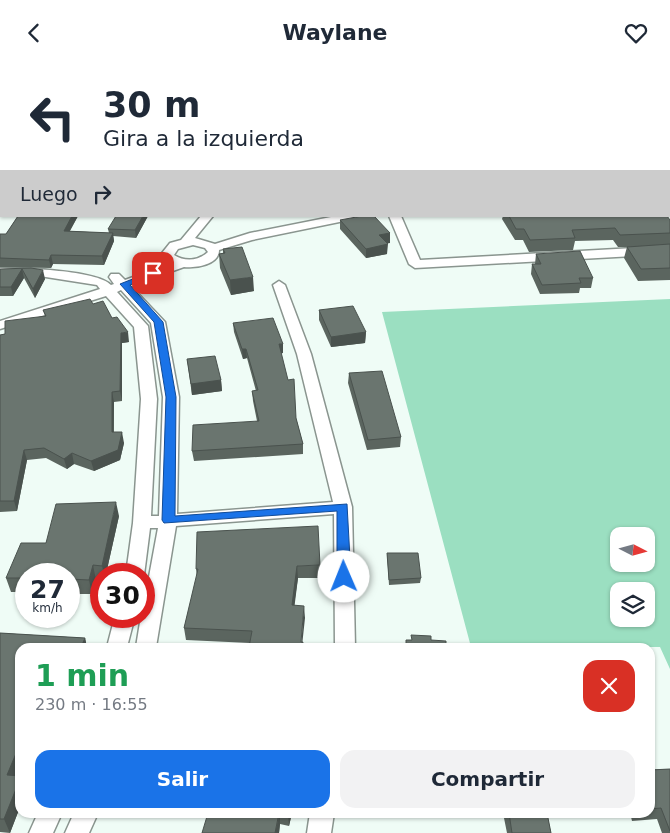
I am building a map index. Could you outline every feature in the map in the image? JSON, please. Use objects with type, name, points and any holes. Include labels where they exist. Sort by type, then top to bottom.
[{"type":"street","points":[[186,242],[204,220],[188,217]]},
{"type":"street","points":[[205,244],[218,217]]},
{"type":"street","points":[[205,244],[241,231],[310,217]]},
{"type":"street","points":[[0,325],[112,283],[168,256],[168,253],[174,246],[186,242],[205,244],[349,217]]},
{"type":"street","points":[[395,217],[415,264],[670,250]]},
{"type":"street","points":[[0,313],[182,263],[203,261],[212,255],[205,244]]},
{"type":"street","points":[[168,256],[182,263]]},
{"type":"street","points":[[0,272],[32,271],[112,283],[158,322],[171,397],[168,520],[147,643]]},
{"type":"street","points":[[112,283],[141,325],[149,399],[142,523],[137,563]]},
{"type":"street","points":[[279,285],[304,354],[343,507],[345,643]]},
{"type":"street","points":[[142,523],[343,507]]},
{"type":"street","points":[[118,643],[122,628]]},
{"type":"street","points":[[41,833],[48,818]]},
{"type":"street","points":[[77,833],[84,818]]},
{"type":"street","points":[[319,833],[321,818]]},
{"type":"green space","points":[[670,299],[670,669],[660,647],[655,647],[655,643],[470,643],[382,312]]},
{"type":"building","points":[[17,217],[71,217],[64,231],[113,233],[102,256],[51,255],[49,260],[0,258],[0,234],[6,234]]},
{"type":"building","points":[[115,217],[142,217],[135,230],[108,229]]},
{"type":"building","points":[[356,217],[375,217],[390,233],[379,235],[388,244],[366,249],[340,220]]},
{"type":"building","points":[[510,217],[668,217],[670,220],[670,233],[620,235],[615,228],[572,230],[575,238],[530,240],[524,229],[516,229]]},
{"type":"building","points":[[670,244],[670,268],[641,269],[627,247]]},
{"type":"building","points":[[242,247],[253,277],[230,280],[219,254],[225,253],[223,249]]},
{"type":"building","points":[[580,251],[593,278],[579,278],[581,283],[542,285],[532,264],[541,264],[536,254]]},
{"type":"building","points":[[31,268],[43,270],[33,289],[22,269],[11,287],[0,287],[0,269]]},
{"type":"building","points":[[90,299],[93,304],[103,301],[112,318],[117,317],[128,332],[121,333],[120,391],[112,392],[112,432],[122,432],[118,450],[91,461],[72,453],[64,459],[44,448],[24,450],[14,501],[0,501],[0,335],[5,334],[5,321],[46,316],[43,310]]},
{"type":"building","points":[[353,306],[366,332],[331,337],[319,310]]},
{"type":"building","points":[[273,318],[283,344],[279,344],[288,380],[294,379],[296,418],[303,444],[192,451],[193,425],[259,421],[252,391],[258,390],[246,349],[242,349],[233,323]]},
{"type":"building","points":[[215,356],[221,380],[191,384],[187,359]]},
{"type":"building","points":[[382,371],[401,437],[368,440],[349,373]]},
{"type":"building","points":[[116,502],[103,563],[90,563],[89,580],[80,580],[80,563],[15,563],[15,578],[6,578],[21,543],[46,543],[56,504]]},
{"type":"building","points":[[318,526],[320,565],[297,566],[292,605],[304,606],[301,642],[303,643],[250,643],[252,631],[184,628],[198,569],[196,569],[197,532]]},
{"type":"building","points":[[387,553],[418,553],[421,578],[389,580]]},
{"type":"building","points":[[0,633],[85,638],[83,643],[15,643],[15,756],[7,775],[15,776],[15,792],[4,819],[0,819]]},
{"type":"building","points":[[411,635],[431,636],[431,640],[446,641],[446,643],[406,643],[406,640],[412,640]]},
{"type":"building","points":[[670,769],[670,831],[661,808],[655,809],[655,770]]},
{"type":"building","points":[[206,818],[278,818],[275,833],[202,833]]},
{"type":"building","points":[[510,818],[548,818],[551,833],[512,833]]},
{"type":"route","points":[[153,273],[124,284],[158,322],[171,397],[168,520],[343,507],[344,577]]}]
